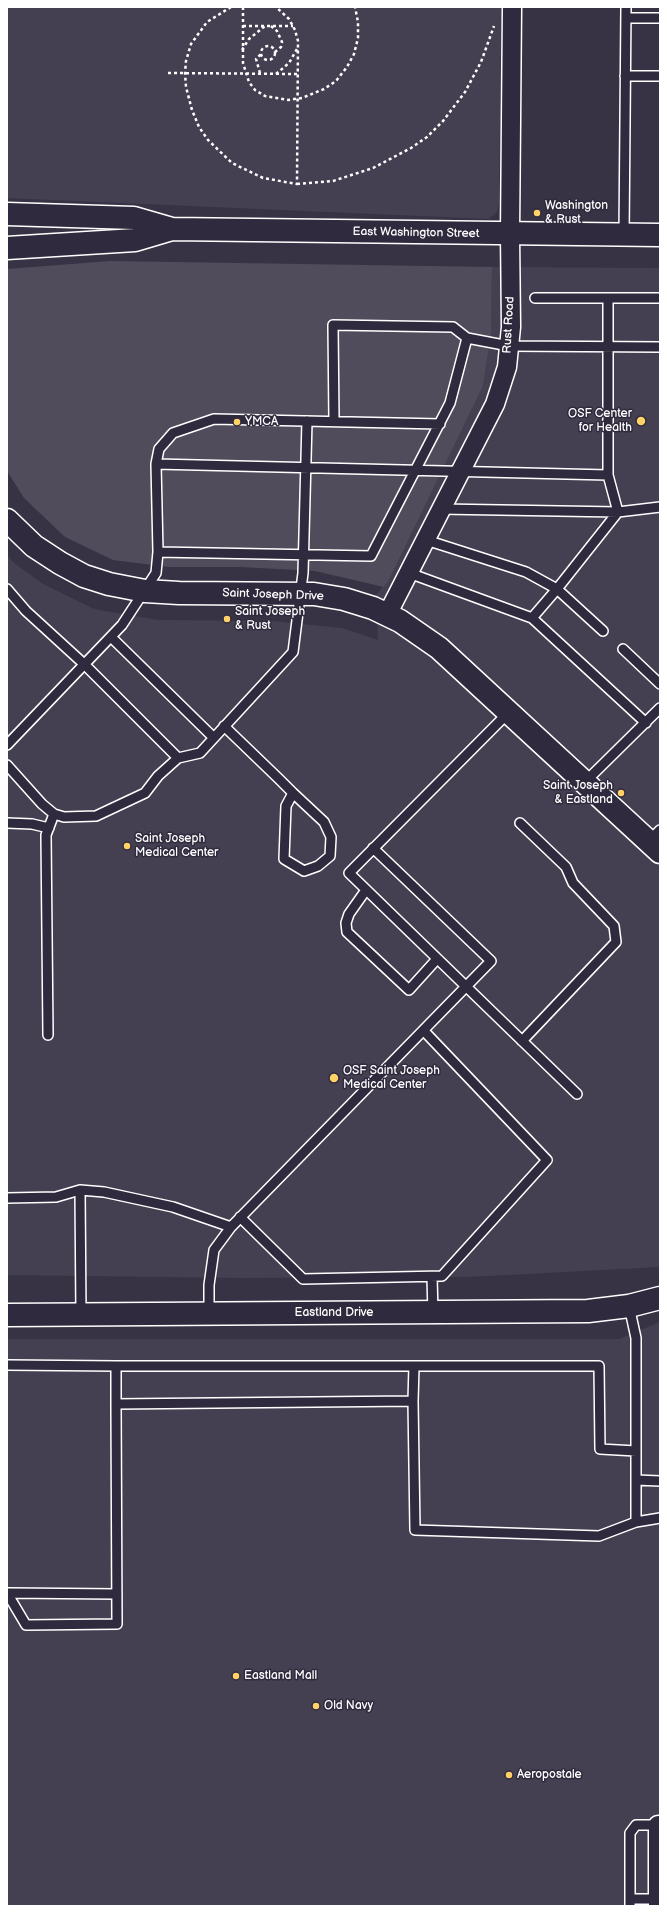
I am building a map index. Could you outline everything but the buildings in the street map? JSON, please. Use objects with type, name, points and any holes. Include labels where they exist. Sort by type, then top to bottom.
[{"type":"main road","name":"East Washington Street","points":[[7,214],[134,218],[172,229],[660,235]]},
{"type":"main road","name":"East Washington Street","points":[[7,248],[135,240],[172,229]]},
{"type":"main road","name":"Saint Joseph Drive","points":[[7,520],[34,546],[72,570],[109,584],[145,592],[314,594],[344,599],[387,615],[423,636],[439,648],[585,782],[656,841]]},
{"type":"main road","name":"Eastland Drive","points":[[7,1315],[588,1311],[629,1306],[660,1298]]},
{"type":"street","name":"Rust Road","points":[[387,615],[495,404],[507,367],[511,327],[510,234],[512,7]]},
{"type":"street","points":[[658,1902],[659,1825]]},
{"type":"lane","points":[[624,235],[626,7]]},
{"type":"lane","points":[[626,18],[660,18]]},
{"type":"lane","points":[[625,76],[660,76]]},
{"type":"lane","points":[[535,298],[660,298]]},
{"type":"lane","points":[[608,298],[608,475],[618,512]]},
{"type":"lane","points":[[334,421],[333,325],[453,327],[467,338],[509,346],[660,347]]},
{"type":"lane","points":[[158,552],[371,556],[450,403],[467,338]]},
{"type":"lane","points":[[7,745],[122,625],[156,573],[158,552],[156,464],[159,449],[173,433],[214,419],[440,424]]},
{"type":"lane","points":[[7,765],[42,804],[54,814],[64,817],[96,816],[145,793],[158,776],[178,758],[200,753],[213,737],[293,652],[304,555],[307,421]]},
{"type":"lane","points":[[156,464],[608,475]]},
{"type":"lane","points":[[441,509],[618,512],[660,507]]},
{"type":"lane","points":[[532,618],[558,589],[618,512]]},
{"type":"lane","points":[[426,540],[526,572],[558,589],[603,631]]},
{"type":"lane","points":[[409,573],[532,618],[646,724]]},
{"type":"lane","points":[[7,589],[26,611],[84,664],[178,758]]},
{"type":"lane","points":[[111,637],[213,737]]},
{"type":"lane","points":[[623,649],[660,684]]},
{"type":"lane","points":[[585,782],[646,724],[660,708]]},
{"type":"lane","points":[[509,712],[349,873],[578,1094]]},
{"type":"lane","points":[[224,726],[324,822],[331,837],[330,856],[318,866],[304,871],[284,859],[286,806],[293,793]]},
{"type":"lane","points":[[48,1035],[46,835],[54,814]]},
{"type":"lane","points":[[7,823],[32,824],[49,828]]},
{"type":"lane","points":[[520,823],[566,867],[573,883],[614,926],[616,942],[522,1041]]},
{"type":"lane","points":[[209,1314],[209,1285],[214,1250],[231,1227],[467,988],[491,961],[373,848]]},
{"type":"lane","points":[[366,890],[349,914],[346,923],[347,932],[409,990],[437,959]]},
{"type":"lane","points":[[240,1217],[303,1279],[442,1276],[547,1160],[424,1031]]},
{"type":"lane","points":[[7,1198],[56,1197],[80,1190],[104,1192],[173,1207],[231,1227]]},
{"type":"lane","points":[[80,1190],[81,1315]]},
{"type":"lane","points":[[432,1277],[433,1313]]},
{"type":"lane","points":[[629,1306],[636,1338],[636,1522]]},
{"type":"lane","points":[[7,1365],[599,1366],[600,1449],[636,1451]]},
{"type":"lane","points":[[116,1366],[116,1404],[117,1594],[117,1624],[26,1625],[8,1593],[117,1594]]},
{"type":"lane","points":[[414,1366],[413,1400],[416,1530],[599,1536],[636,1522],[660,1518]]},
{"type":"lane","points":[[116,1404],[413,1400]]},
{"type":"lane","points":[[636,1480],[660,1481]]},
{"type":"lane","points":[[658,1902],[630,1902],[630,1833],[636,1825],[659,1825]]},
{"type":"path","points":[[231,7],[207,22],[191,44],[186,61],[185,73],[186,87],[192,110],[199,127],[220,153],[232,163],[257,176],[279,182],[297,184],[333,181],[367,170],[392,159],[427,137],[443,122],[465,92],[481,62],[495,24]]},
{"type":"path","points":[[243,7],[242,50],[245,73],[256,90],[265,96],[276,99],[298,98],[324,89],[336,81],[347,67],[354,54],[358,38],[356,7]]},
{"type":"path","points":[[276,7],[289,19],[293,26],[298,47],[297,184]]},
{"type":"path","points":[[242,26],[293,26]]},
{"type":"path","points":[[242,50],[249,39],[265,26]]},
{"type":"path","points":[[261,54],[265,59],[269,60],[274,57],[282,42],[277,31],[270,26]]},
{"type":"path","points":[[260,73],[256,59],[261,54],[262,48],[268,45],[276,52]]},
{"type":"path","points":[[276,74],[289,63],[298,47]]},
{"type":"path","points":[[168,73],[298,74]]},
{"type":"shaded area","points":[[7,7],[501,7],[499,204],[497,212],[489,219],[7,198]]},
{"type":"shaded area","name":"YMCA","points":[[110,261],[492,267],[491,334],[483,386],[389,580],[384,587],[315,571],[240,567],[169,567],[113,560],[65,537],[24,498],[7,471],[7,269]]},
{"type":"shaded area","name":"OSF Saint Joseph Medical Center","points":[[492,267],[660,268],[660,1267],[469,1277],[240,1278],[7,1275],[7,555],[14,563],[43,584],[94,609],[158,620],[272,621],[342,628],[378,640],[376,595],[389,580],[483,386],[491,334]]},
{"type":"shaded area","points":[[660,1322],[660,1906],[7,1906],[7,1339],[619,1339]]},
{"type":"place","name":"Washington & Rust","points":[[537,213]]},
{"type":"place","name":"OSF Center for Health","points":[[641,421]]},
{"type":"place","name":"YMCA","points":[[237,422]]},
{"type":"place","name":"Saint Joseph & Rust","points":[[227,619]]},
{"type":"place","name":"Saint Joseph & Eastland","points":[[621,793]]},
{"type":"place","name":"Saint Joseph Medical Center","points":[[127,846]]},
{"type":"place","name":"OSF Saint Joseph Medical Center","points":[[334,1078]]},
{"type":"place","name":"Eastland Mall","points":[[236,1676]]},
{"type":"place","name":"Old Navy","points":[[316,1706]]},
{"type":"place","name":"Aeropostale","points":[[509,1775]]}]
